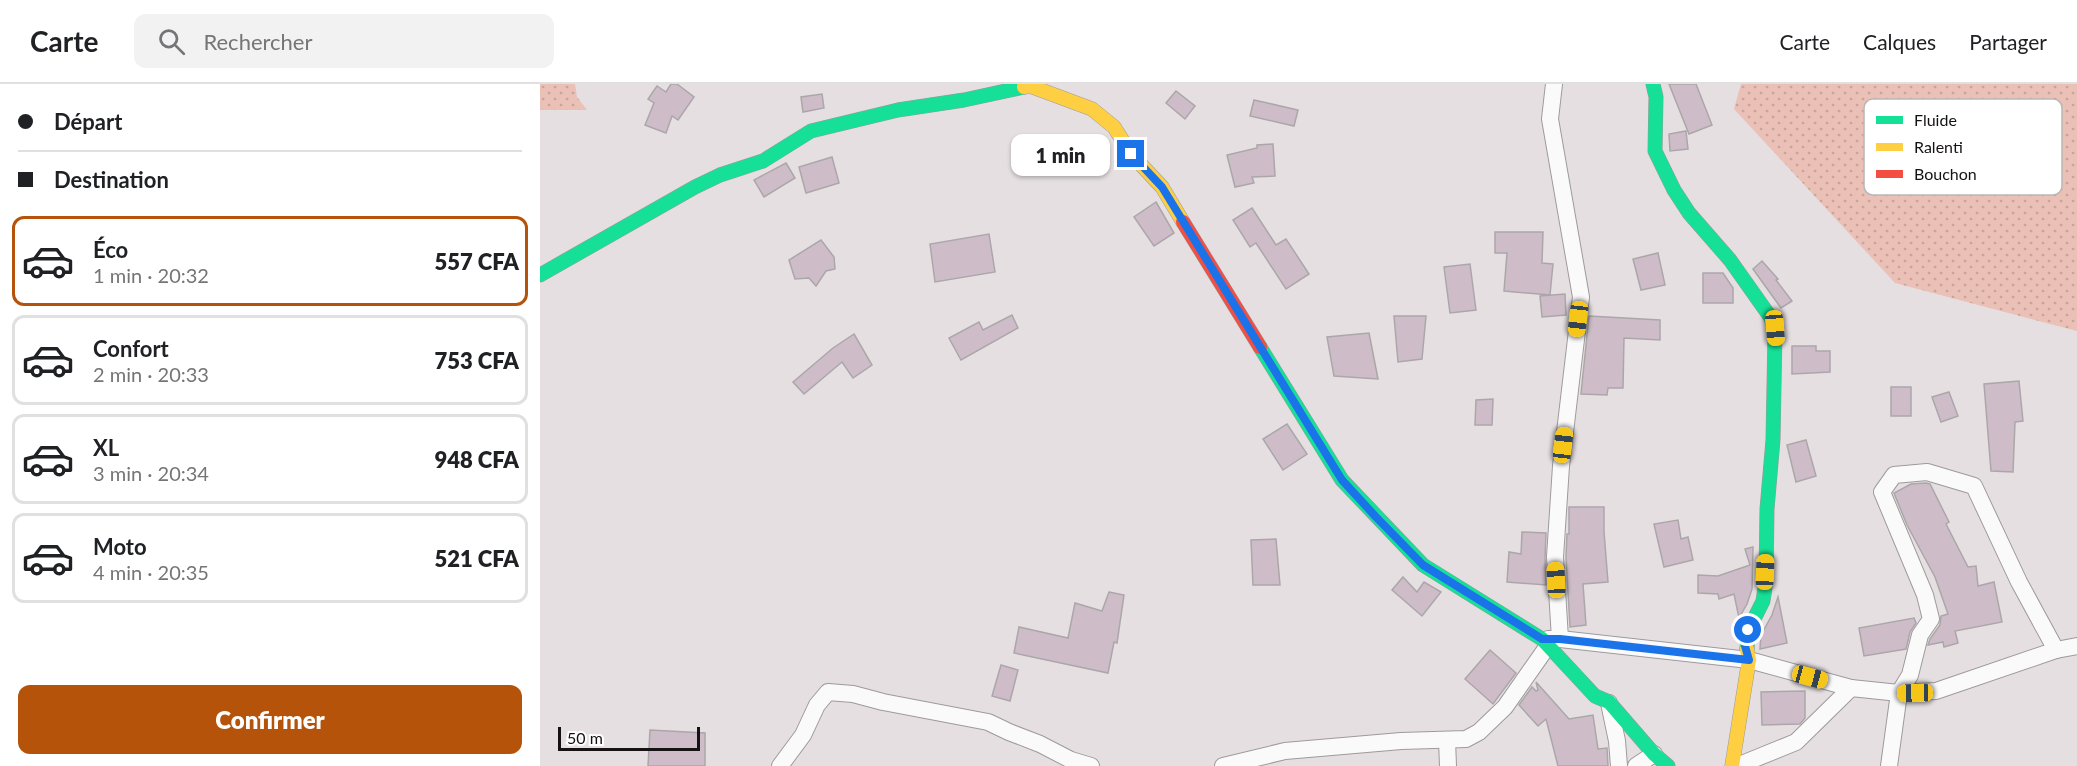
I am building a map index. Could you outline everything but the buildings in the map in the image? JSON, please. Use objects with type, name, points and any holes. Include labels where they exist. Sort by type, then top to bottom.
[{"type":"main road","points":[[1653,84],[1656,97],[1655,151],[1674,190],[1689,213],[1730,260],[1771,318],[1777,344],[1773,368],[1773,441],[1767,511],[1765,592],[1762,605],[1748,630],[1745,646],[1749,660],[1732,766]]},
{"type":"main road","points":[[540,275],[720,175],[763,161],[811,130],[898,110],[964,100],[1029,85],[1092,109],[1114,127],[1131,154],[1162,187],[1342,480],[1423,565],[1549,642],[1595,696],[1609,702],[1654,754],[1668,766]]},
{"type":"street","points":[[1222,766],[1297,750],[1401,741],[1466,739],[1479,732],[1505,707],[1549,642],[1561,466],[1581,297],[1550,119],[1554,84]]},
{"type":"street","points":[[1889,766],[1899,693],[1910,675],[1920,635],[1931,620],[1925,595],[1882,492],[1894,475],[1927,472],[1974,486],[2019,582],[2056,650]]},
{"type":"street","points":[[1549,642],[1749,660],[1851,688],[1899,693],[1936,691],[2056,650],[2077,646]]},
{"type":"street","points":[[1737,766],[1796,741],[1851,688]]},
{"type":"street","points":[[780,766],[802,735],[817,705],[828,693],[853,694],[988,722],[1040,744],[1072,763],[1091,766]]},
{"type":"street","points":[[1609,702],[1617,741],[1619,766]]},
{"type":"street","points":[[1447,740],[1448,766]]},
{"type":"street","points":[[1636,766],[1654,754]]},
{"type":"shaded area","points":[[540,84],[575,84],[577,97],[587,110],[540,110]]},
{"type":"shaded area","points":[[1741,84],[2077,84],[2077,331],[1895,283],[1734,109]]},
{"type":"traffic: fast","points":[[1653,84],[1656,97],[1655,151],[1674,190],[1689,213],[1730,260],[1771,318],[1775,332],[1773,440],[1767,509],[1766,581],[1763,601],[1748,631],[1747,649]]},
{"type":"traffic: fast","points":[[540,275],[695,187],[720,175],[763,161],[811,131],[898,110],[964,100],[1024,87]]},
{"type":"traffic: fast","points":[[1260,347],[1342,480],[1423,565],[1542,639],[1595,696],[1609,702],[1654,754],[1668,766]]},
{"type":"traffic: slow","points":[[1024,87],[1030,86],[1092,109],[1114,127],[1131,154],[1162,187],[1183,222]]},
{"type":"traffic: slow","points":[[1732,766],[1749,660],[1747,649]]},
{"type":"traffic: jam","points":[[1183,222],[1260,347]]},
{"type":"route","points":[[1131,154],[1162,187],[1342,480],[1423,565],[1542,639],[1560,639],[1749,660],[1745,646],[1748,630]]}]
